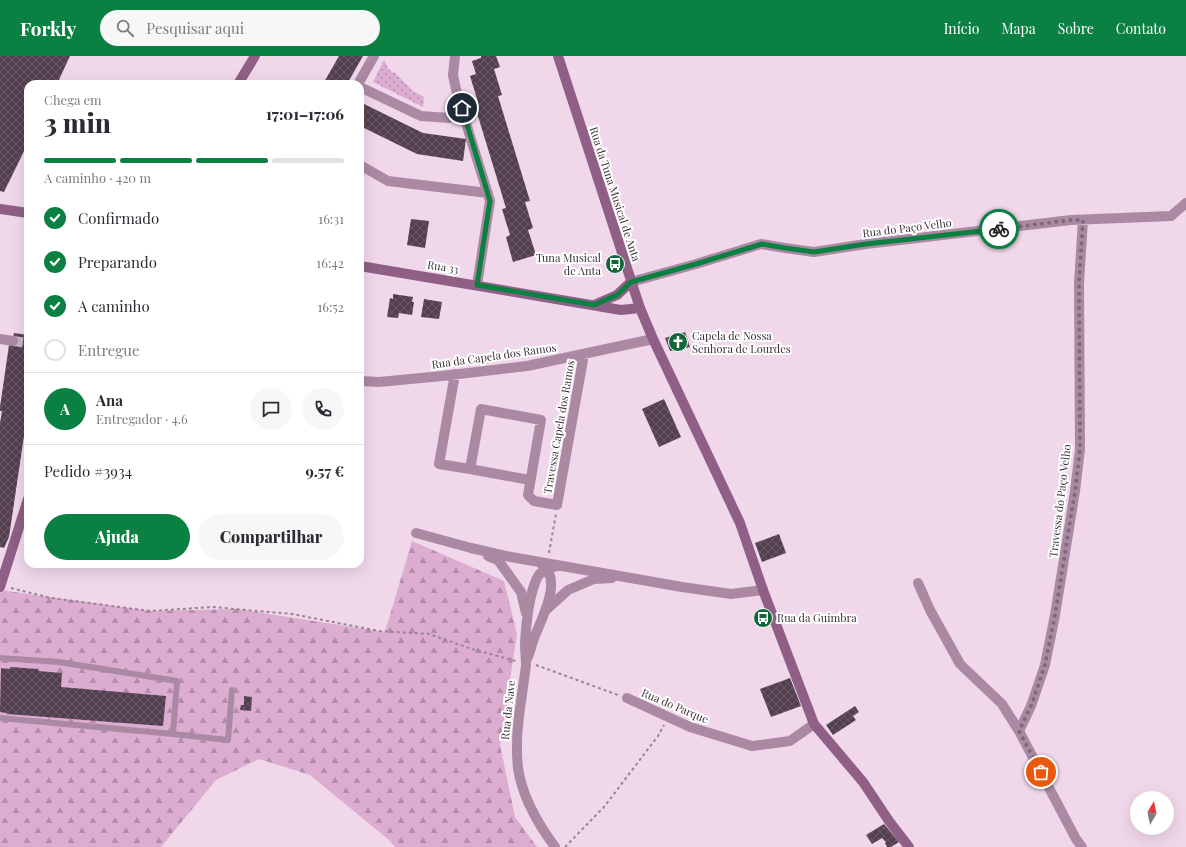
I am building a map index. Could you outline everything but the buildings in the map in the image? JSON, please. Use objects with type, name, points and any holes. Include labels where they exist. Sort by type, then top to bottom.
[{"type":"street","points":[[240,80],[255,56]]},
{"type":"street","points":[[360,80],[374,56]]},
{"type":"street","points":[[455,56],[453,75],[457,94],[490,201],[477,285]]},
{"type":"street","name":"Rua da Tuna Musical de Anta","points":[[558,56],[631,282],[653,339]]},
{"type":"street","points":[[364,89],[421,116],[448,118]]},
{"type":"street","points":[[364,167],[388,181],[488,193]]},
{"type":"street","name":"Rua do Paço Velho","points":[[631,282],[762,244],[814,252],[866,244],[1071,220],[1171,216],[1186,203]]},
{"type":"street","points":[[0,209],[24,212]]},
{"type":"street","name":"Travessa do Paço Velho","points":[[1019,731],[1031,706],[1045,665],[1055,615],[1075,491],[1080,449],[1079,283],[1083,220]]},
{"type":"street","name":"Rua 33","points":[[364,267],[621,310],[640,308]]},
{"type":"street","points":[[594,305],[617,295],[631,282]]},
{"type":"street","points":[[0,338],[13,341]]},
{"type":"street","points":[[653,339],[740,523],[763,590],[814,724],[863,782],[889,821],[910,847]]},
{"type":"street","name":"Rua da Capela dos Ramos","points":[[364,380],[379,382],[527,366],[653,339]]},
{"type":"street","name":"Travessa Capela dos Ramos","points":[[557,505],[584,354]]},
{"type":"street","points":[[455,374],[439,464],[530,480]]},
{"type":"street","points":[[470,469],[481,409],[541,420],[528,495],[534,500],[557,505]]},
{"type":"street","points":[[0,586],[24,511]]},
{"type":"street","name":"Rua da Nave","points":[[416,533],[471,548],[543,564],[560,565],[731,594],[763,590]]},
{"type":"street","name":"Rua da Nave","points":[[471,548],[498,560],[521,592],[526,611],[527,625]]},
{"type":"street","name":"Rua da Nave","points":[[543,564],[549,572],[551,585],[546,610],[536,632],[526,663],[516,738],[518,769],[526,795],[542,830],[555,847]]},
{"type":"street","name":"Rua da Nave","points":[[526,663],[525,644],[531,597],[543,564]]},
{"type":"street","name":"Rua da Nave","points":[[546,610],[568,590],[594,579],[626,577]]},
{"type":"street","points":[[918,583],[930,610],[960,664],[1002,704],[1019,731],[1076,839],[1082,847]]},
{"type":"street","name":"Rua do Parque","points":[[627,698],[690,727],[752,746],[790,741],[814,724]]},
{"type":"lane","points":[[0,658],[60,662],[177,681],[173,734]]},
{"type":"lane","points":[[0,718],[228,740],[232,690]]},
{"type":"path","points":[[543,564],[557,505]]},
{"type":"path","name":"Rua do Parque","points":[[0,586],[51,598],[150,611],[212,607],[292,614],[379,631],[429,634],[472,649],[534,664],[627,698]]},
{"type":"path","points":[[566,847],[604,806],[658,736],[668,717]]},
{"type":"green space","points":[[384,60],[388,68],[393,73],[394,72],[413,91],[424,97],[423,107],[373,82]]},
{"type":"green space","points":[[412,541],[504,581],[517,634],[500,745],[515,817],[537,847],[395,847],[389,840],[310,775],[259,759],[216,780],[161,847],[0,847],[0,590],[150,611],[237,609],[385,632]]},
{"type":"tunnel","points":[[13,341],[24,342]]},
{"type":"way so far","points":[[999,229],[1071,220],[1083,220],[1079,283],[1080,449],[1075,491],[1055,615],[1045,665],[1031,706],[1019,731],[1041,772]]},
{"type":"place","name":"Tuna Musical de Anta","points":[[615,264]]},
{"type":"place","name":"Capela de Nossa Senhora de Lourdes","points":[[678,342]]},
{"type":"place","name":"Rua da Guimbra","points":[[763,618]]},
{"type":"route","points":[[462,108],[490,201],[477,285],[594,305],[617,295],[631,282],[762,244],[814,252],[866,244],[999,229]]}]
